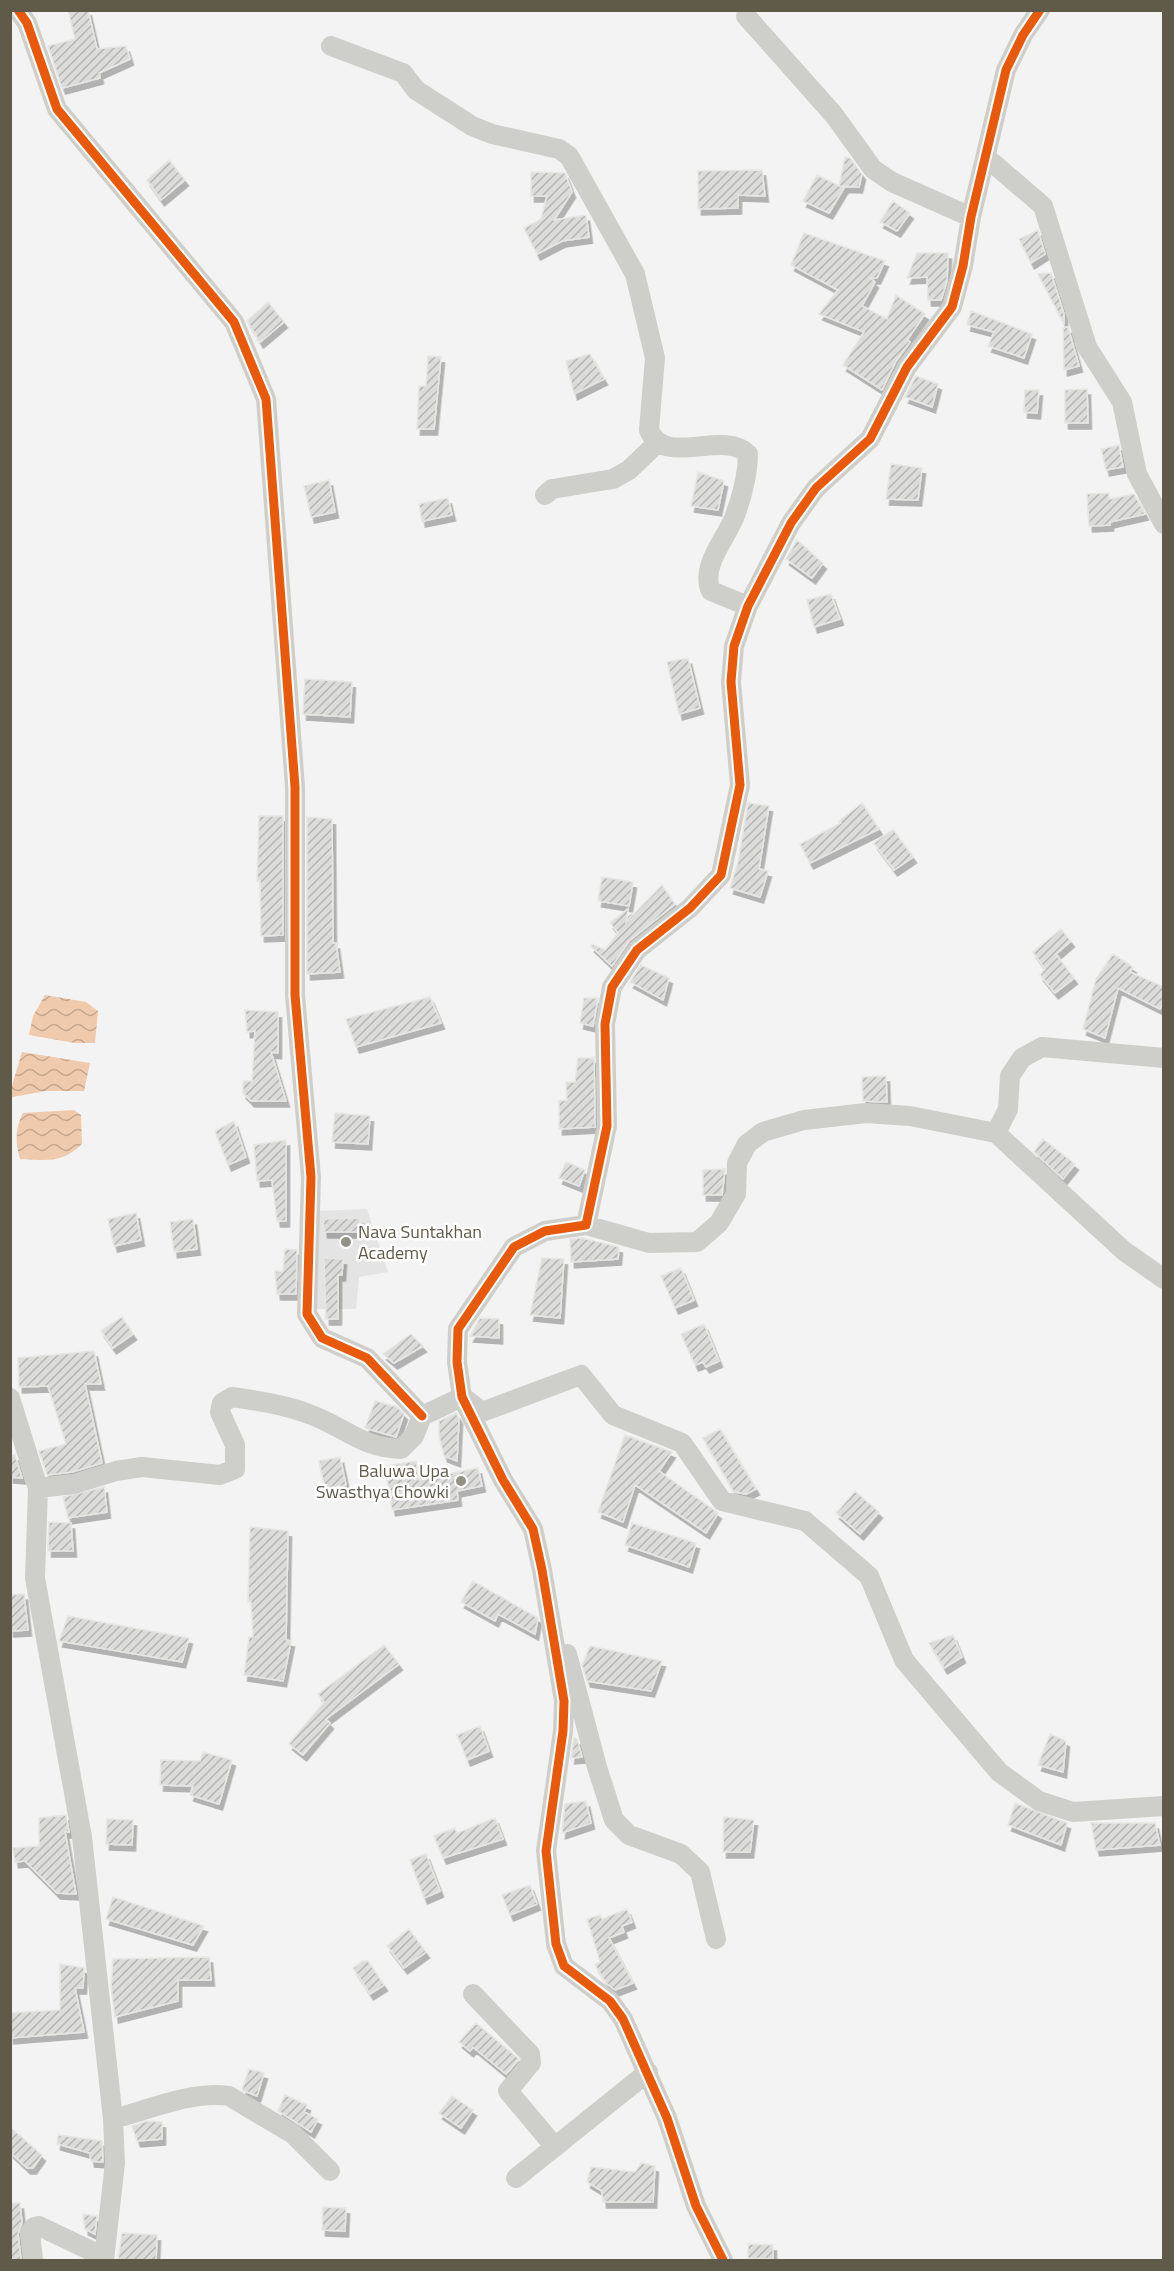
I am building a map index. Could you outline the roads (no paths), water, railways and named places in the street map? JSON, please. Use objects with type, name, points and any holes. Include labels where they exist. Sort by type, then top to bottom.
[{"type":"street","points":[[18,10],[27,23],[57,109],[234,322],[266,399],[295,786],[295,994],[311,1177],[307,1314],[322,1338],[367,1358],[422,1416]]},
{"type":"street","points":[[586,1225],[607,1126],[605,1024],[612,987],[637,950],[690,908],[721,875],[740,785],[731,682],[734,646],[748,606],[791,523],[816,488],[870,439],[906,367],[952,307],[1006,70],[1023,35],[1040,10]]},
{"type":"street","points":[[746,16],[834,115],[873,169],[900,186],[971,217]]},
{"type":"street","points":[[331,46],[403,73],[416,90],[472,126],[492,134],[559,148],[569,156],[635,274],[653,344],[655,368],[649,430],[657,443],[664,446],[731,446],[742,449],[748,454],[748,465],[734,518],[716,552],[707,575],[707,583],[711,591],[748,606]]},
{"type":"street","points":[[987,158],[1043,206],[1087,347],[1122,402],[1137,474],[1164,524]]},
{"type":"street","points":[[545,495],[552,489],[565,485],[613,479],[629,470],[657,443]]},
{"type":"street","points":[[996,1133],[1008,1108],[1010,1076],[1022,1058],[1042,1047],[1164,1058]]},
{"type":"street","points":[[723,2260],[696,2206],[667,2118],[623,2019],[610,2001],[564,1966],[556,1944],[546,1851],[563,1731],[564,1701],[533,1529],[503,1480],[462,1397],[457,1362],[458,1329],[514,1247],[545,1232],[586,1225],[649,1243],[697,1242],[719,1222],[736,1194],[737,1163],[747,1144],[763,1132],[804,1120],[866,1113],[910,1116],[996,1133],[1124,1251],[1164,1279]]},
{"type":"street","points":[[462,1397],[482,1412],[581,1375],[613,1415],[682,1443],[722,1502],[805,1521],[869,1575],[904,1660],[999,1772],[1039,1801],[1073,1812],[1164,1806]]},
{"type":"street","points":[[38,1488],[74,1484],[116,1471],[142,1467],[220,1475],[235,1469],[236,1445],[220,1412],[222,1403],[232,1397],[284,1405],[317,1417],[379,1449],[401,1449],[414,1436],[422,1416],[462,1397]]},
{"type":"street","points":[[10,1398],[38,1488],[36,1578],[82,1837],[113,2119],[114,2163],[104,2259],[39,2226],[34,2227],[30,2233],[33,2260]]},
{"type":"street","points":[[548,1608],[563,1638],[597,1767],[614,1820],[629,1835],[681,1854],[700,1872],[716,1939]]},
{"type":"street","points":[[473,1994],[530,2054],[531,2063],[508,2091],[555,2147]]},
{"type":"street","points":[[516,2178],[648,2072]]},
{"type":"street","points":[[113,2119],[186,2098],[217,2094],[229,2096],[293,2134],[330,2171]]},
{"type":"water","points":[[45,995],[86,1002],[98,1011],[95,1043],[75,1043],[29,1035],[33,1016]]},
{"type":"water","points":[[22,1052],[90,1063],[84,1091],[46,1091],[12,1097],[11,1089]]},
{"type":"water","points":[[74,1110],[81,1115],[82,1144],[60,1158],[20,1159],[17,1135],[18,1124],[23,1113]]},
{"type":"place","name":"Nava Suntakhan Academy","points":[[346,1242]]},
{"type":"place","name":"Baluwa Upa Swasthya Chowki","points":[[461,1481]]}]
